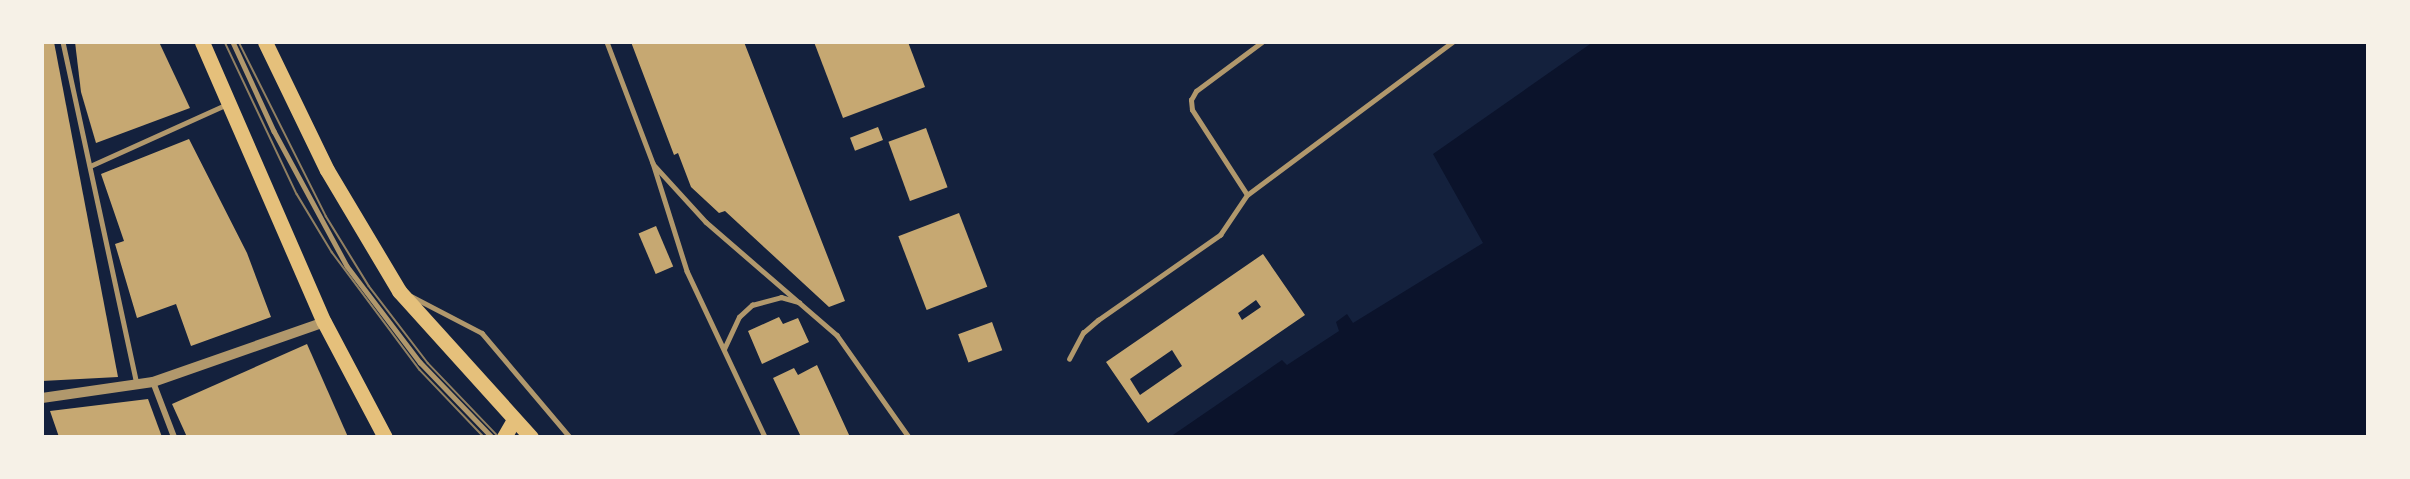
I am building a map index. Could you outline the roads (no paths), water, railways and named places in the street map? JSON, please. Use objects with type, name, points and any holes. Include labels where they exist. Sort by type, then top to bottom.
[{"type":"main road","points":[[202,42],[324,322],[385,437]]},
{"type":"main road","points":[[265,42],[327,170],[399,291],[531,437]]},
{"type":"main road","points":[[504,437],[514,420]]},
{"type":"street","points":[[90,166],[229,104]]},
{"type":"street","points":[[42,398],[153,382],[324,322]]},
{"type":"street","points":[[153,382],[174,437]]},
{"type":"lane","points":[[63,42],[137,384]]},
{"type":"lane","points":[[233,42],[295,172],[352,273],[420,362],[492,437]]},
{"type":"lane","points":[[607,42],[653,163],[687,271],[765,437]]},
{"type":"lane","points":[[1247,195],[1192,110],[1191,100],[1196,91],[1262,42]]},
{"type":"lane","points":[[1069,359],[1083,333],[1098,320],[1220,235],[1247,195],[1452,42]]},
{"type":"lane","points":[[653,163],[706,222],[837,335],[909,437]]},
{"type":"lane","points":[[399,291],[482,333],[570,437]]},
{"type":"lane","points":[[724,350],[739,317],[752,305],[781,297],[802,303]]},
{"type":"water","points":[[1593,42],[2368,42],[2368,437],[1170,437],[1282,360],[1287,365],[1339,331],[1336,322],[1347,314],[1353,323],[1483,243],[1433,154]]},
{"type":"tram line","points":[[225,42],[297,194],[332,252],[420,370],[484,437]]},
{"type":"tram line","points":[[239,42],[326,216],[369,286],[428,363],[499,437]]}]
